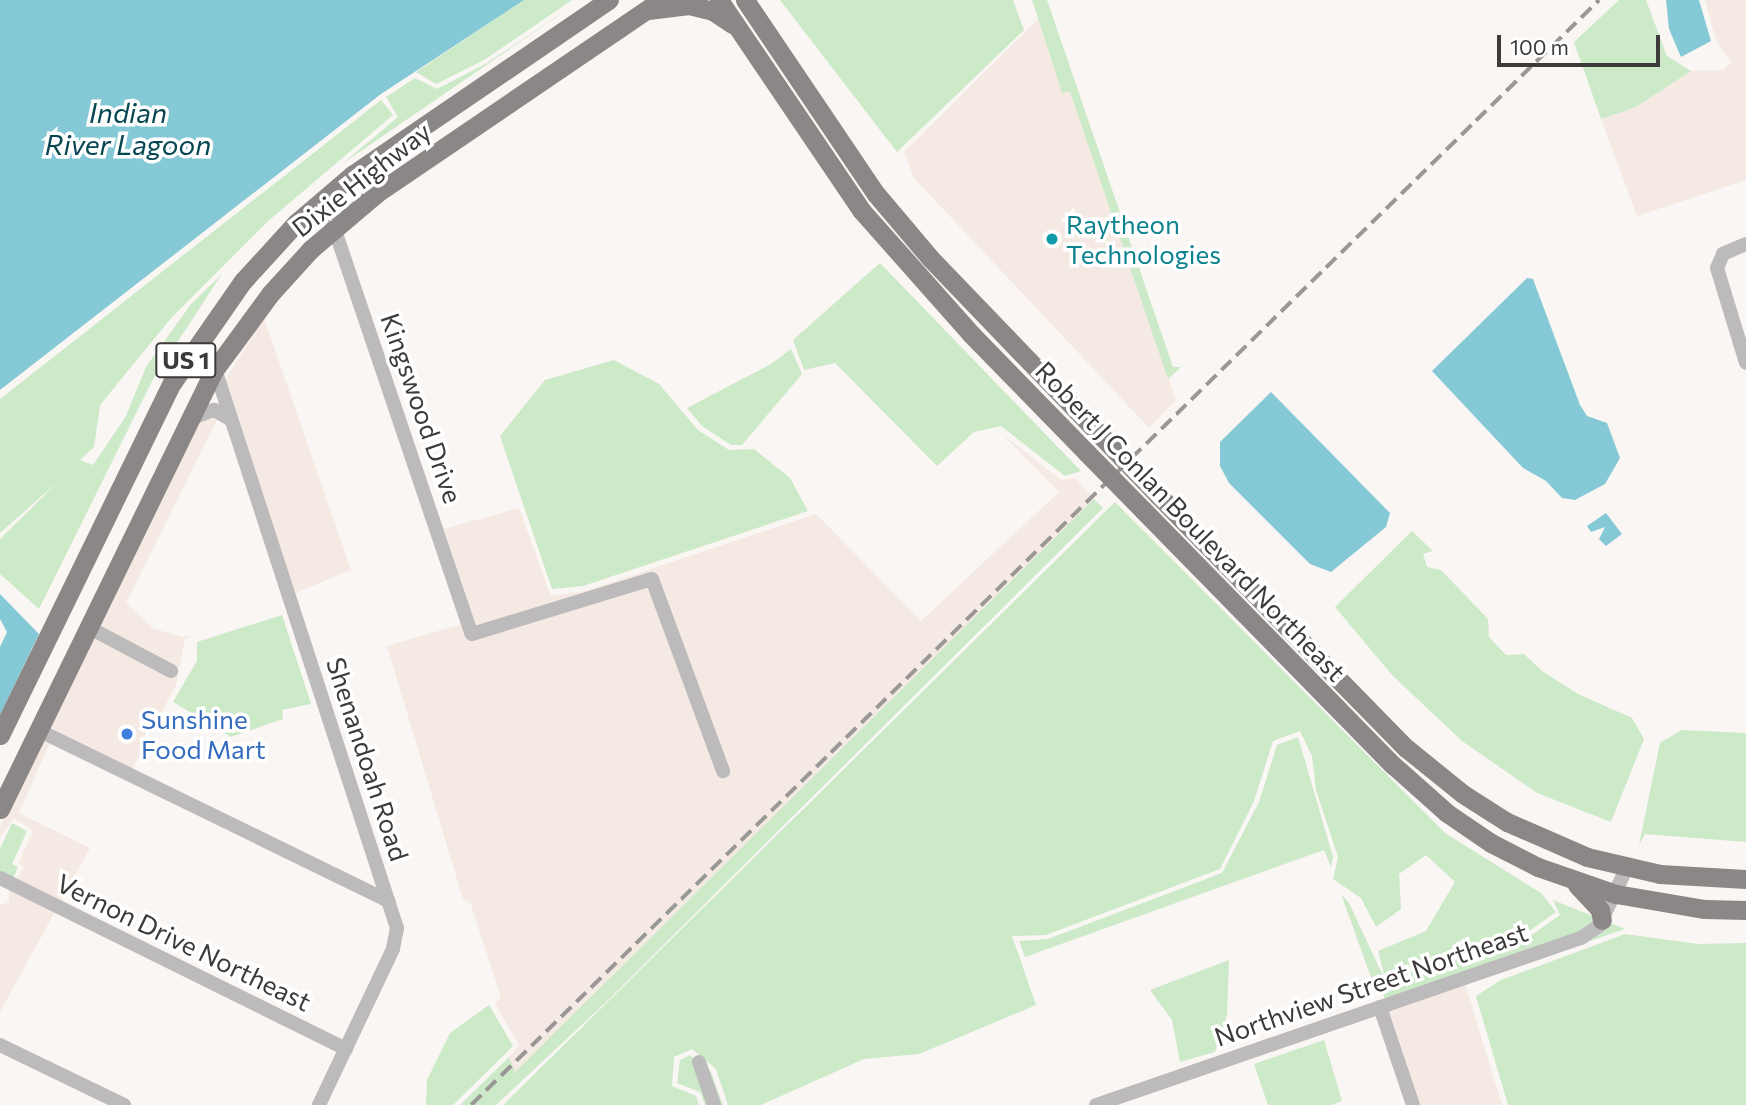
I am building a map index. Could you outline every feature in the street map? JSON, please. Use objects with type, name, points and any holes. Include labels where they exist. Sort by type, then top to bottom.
[{"type":"main road","name":"Dixie Highway","points":[[4,728],[154,418],[193,348],[250,272],[324,198],[387,149],[609,0]]},
{"type":"main road","name":"Robert J Conlan Boulevard Northeast","points":[[719,0],[861,210],[971,334],[1428,797],[1491,843],[1574,882],[1616,894],[1705,909],[1746,910]]},
{"type":"main road","name":"Robert J Conlan Boulevard Northeast","points":[[749,4],[876,194],[930,258],[1158,495],[1436,773],[1507,822],[1577,853],[1627,867],[1699,878],[1746,878]]},
{"type":"main road","name":"Dixie Highway","points":[[0,809],[215,369],[270,294],[335,227],[423,160],[654,5]]},
{"type":"main road","points":[[654,5],[689,5],[713,11],[738,28]]},
{"type":"main road","points":[[22,690],[26,713],[38,730]]},
{"type":"main road","points":[[4,728],[17,738],[21,766]]},
{"type":"main road","points":[[1574,882],[1591,898],[1602,920]]},
{"type":"street","name":"Kingswood Drive","points":[[324,198],[472,634],[652,579],[723,771]]},
{"type":"street","points":[[1746,244],[1723,254],[1717,275],[1746,363]]},
{"type":"street","name":"Shenandoah Road","points":[[215,369],[397,928],[393,949],[319,1105]]},
{"type":"street","points":[[189,420],[214,410],[232,422]]},
{"type":"street","points":[[88,627],[171,671]]},
{"type":"street","points":[[38,730],[389,901]]},
{"type":"street","name":"Northview Street Northeast","points":[[1096,1105],[1581,938],[1602,920],[1627,867]]},
{"type":"street","name":"Vernon Drive Northeast","points":[[0,878],[346,1049]]},
{"type":"street","points":[[1380,1007],[1413,1105]]},
{"type":"street","points":[[0,1045],[124,1105]]},
{"type":"street","points":[[699,1062],[714,1105]]},
{"type":"shaded area","points":[[1705,0],[1746,0],[1746,180],[1637,216],[1601,119],[1636,107],[1691,71],[1723,70],[1731,62],[1716,41]]},
{"type":"shaded area","points":[[1038,19],[1062,93],[1070,92],[1176,400],[1149,428],[914,178],[904,152]]},
{"type":"shaded area","points":[[264,318],[351,570],[283,598],[240,421],[225,380]]},
{"type":"shaded area","points":[[213,416],[217,420],[126,603],[154,629],[183,637],[195,635],[185,639],[176,685],[127,779],[52,744],[48,747],[19,813],[90,848],[0,1012],[0,905],[9,902],[9,887],[24,868],[19,862],[33,831],[14,818],[0,837],[0,827],[91,635],[172,679],[179,669],[96,624],[170,472],[201,420]]},
{"type":"shaded area","points":[[1001,433],[1061,480],[1075,478],[1094,499],[514,1073],[509,1057],[519,1045],[495,1004],[501,997],[470,902],[463,899],[387,646],[462,624],[469,641],[659,582],[656,572],[477,627],[444,529],[519,508],[551,596],[585,591],[816,514],[921,621],[1059,492]]},
{"type":"shaded area","points":[[1465,984],[1502,1105],[1420,1105],[1389,1010]]},
{"type":"green space","points":[[524,0],[572,0],[484,60],[436,84],[416,72]]},
{"type":"green space","points":[[581,0],[342,164],[398,117],[386,97],[415,78],[437,89],[487,63]]},
{"type":"green space","points":[[780,0],[1013,0],[1024,30],[897,152]]},
{"type":"green space","points":[[1032,0],[1047,0],[1173,367],[1181,367],[1305,254],[1168,379],[1070,92],[1062,93]]},
{"type":"green space","points":[[1619,0],[1646,0],[1667,56],[1691,71],[1636,107],[1601,119],[1574,42]]},
{"type":"green space","points":[[381,100],[393,115],[267,222],[172,317],[100,405],[94,447],[80,460],[93,465],[126,416],[146,367],[191,304],[222,274],[153,379],[39,609],[0,574],[0,539],[60,480],[0,533],[0,399]]},
{"type":"green space","points":[[880,263],[1081,471],[1065,476],[1001,426],[974,432],[937,466],[835,363],[804,370],[793,340]]},
{"type":"green space","points":[[791,349],[802,374],[742,445],[731,445],[702,426],[687,408],[771,364]]},
{"type":"green space","points":[[614,360],[659,384],[698,430],[729,450],[754,449],[790,478],[808,511],[583,586],[552,589],[500,436],[545,380]]},
{"type":"green space","points":[[1094,499],[1103,508],[604,1004],[496,1105],[460,1105],[509,1057],[515,1072]]},
{"type":"green space","points":[[1115,502],[1445,833],[1541,893],[1556,912],[1516,940],[1384,974],[1378,951],[1426,931],[1455,882],[1426,855],[1399,874],[1401,909],[1376,927],[1361,898],[1333,879],[1338,857],[1316,790],[1312,756],[1300,731],[1273,741],[1254,801],[1220,869],[1046,935],[1012,936],[1036,1005],[919,1054],[864,1059],[761,1105],[728,1105],[716,1069],[692,1049],[674,1057],[672,1086],[696,1096],[699,1105],[503,1105]]},
{"type":"green space","points":[[1412,531],[1433,551],[1423,554],[1427,567],[1441,570],[1488,619],[1489,637],[1506,655],[1524,654],[1542,671],[1578,694],[1632,718],[1644,739],[1611,822],[1537,793],[1462,741],[1392,675],[1335,607]]},
{"type":"green space","points":[[282,615],[311,704],[282,710],[283,719],[231,737],[173,702],[197,661],[197,642]]},
{"type":"green space","points":[[1682,730],[1746,733],[1746,842],[1645,834],[1639,845],[1660,743]]},
{"type":"green space","points":[[1298,737],[1333,857],[1331,867],[1324,850],[1025,957],[1019,941],[1048,939],[1222,873],[1259,802],[1277,745]]},
{"type":"green space","points":[[12,823],[27,831],[12,864],[18,867],[12,881],[0,874],[0,849]]},
{"type":"green space","points":[[1341,894],[1349,903],[1384,978],[1519,944],[1560,915],[1553,900],[1625,929],[1389,1010],[1383,993],[1377,994]]},
{"type":"green space","points":[[1625,934],[1698,944],[1746,943],[1746,1105],[1508,1105],[1476,996],[1501,980]]},
{"type":"green space","points":[[1229,960],[1227,1015],[1215,1052],[1180,1062],[1172,1020],[1150,990]]},
{"type":"green space","points":[[489,1005],[513,1046],[453,1105],[426,1105],[427,1080],[450,1033]]},
{"type":"green space","points":[[1324,1040],[1342,1101],[1332,1105],[1268,1105],[1254,1064]]},
{"type":"green space","points":[[690,1055],[711,1072],[723,1105],[705,1105],[700,1092],[677,1083],[680,1060]]},
{"type":"water","name":"Indian River Lagoon","points":[[0,0],[524,0],[381,94],[0,390]]},
{"type":"water","points":[[1666,0],[1699,0],[1711,41],[1681,57],[1669,29]]},
{"type":"water","points":[[1527,278],[1533,279],[1580,405],[1587,416],[1607,423],[1620,458],[1605,484],[1575,500],[1562,498],[1546,481],[1523,468],[1432,371]]},
{"type":"water","points":[[1271,392],[1390,513],[1386,527],[1331,572],[1310,564],[1229,483],[1220,466],[1220,442]]},
{"type":"water","points":[[1606,513],[1622,534],[1606,546],[1599,539],[1605,527],[1591,532],[1587,526]]},
{"type":"water","points":[[0,594],[39,634],[0,715],[0,647],[7,632],[0,619]]},
{"type":"railway","points":[[471,1105],[1599,0]]},
{"type":"place","name":"Raytheon Technologies","points":[[1052,239]]},
{"type":"place","name":"Sunshine Food Mart","points":[[127,734]]}]
